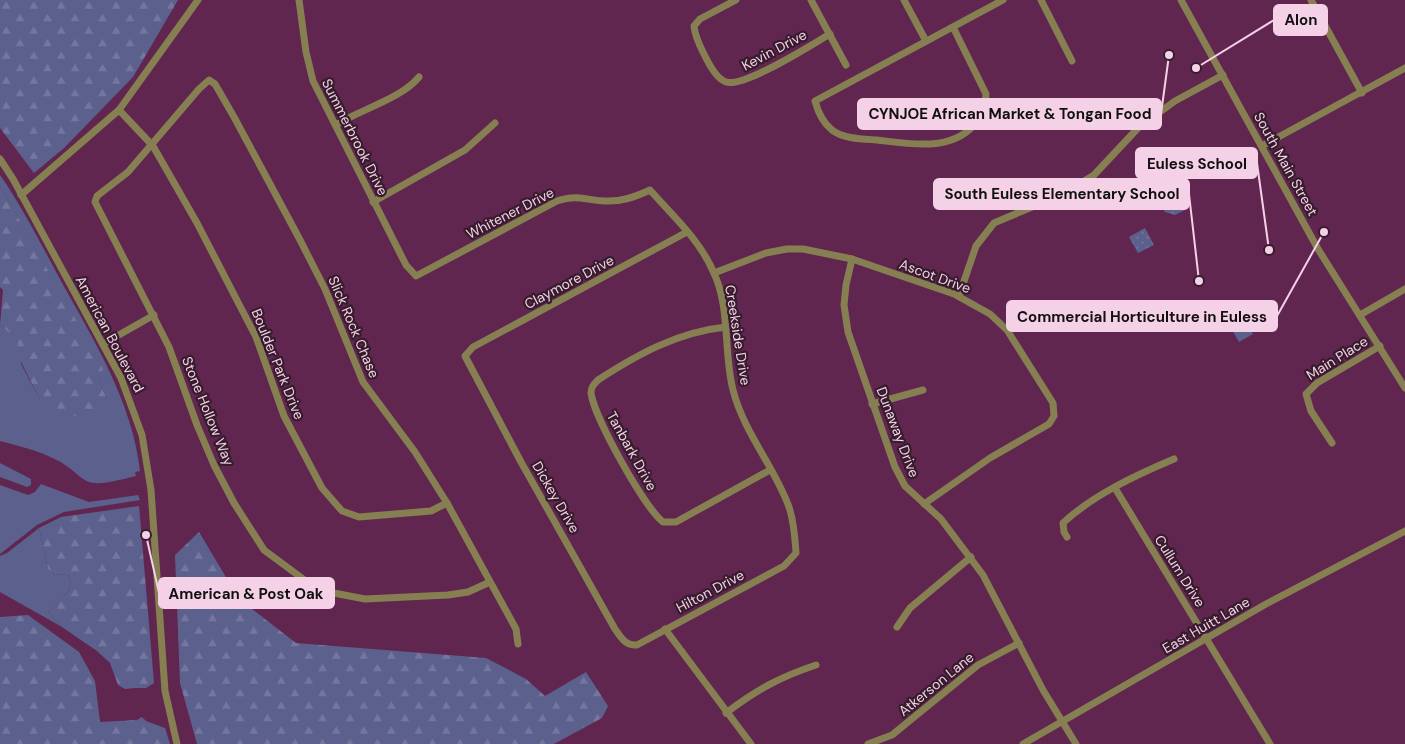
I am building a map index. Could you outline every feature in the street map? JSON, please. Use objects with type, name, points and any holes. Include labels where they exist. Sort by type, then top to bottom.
[{"type":"street","points":[[21,195],[119,110],[198,0]]},
{"type":"street","name":"Summerbrook Drive","points":[[299,0],[306,52],[313,81],[406,265],[416,276]]},
{"type":"street","name":"Kevin Drive","points":[[736,0],[700,19],[694,26],[694,34],[708,62],[720,79],[726,82],[736,83],[754,76],[830,34]]},
{"type":"street","points":[[811,0],[846,65]]},
{"type":"street","points":[[904,0],[926,41]]},
{"type":"street","points":[[953,27],[981,84],[986,100],[977,121],[960,136],[924,145],[848,136],[836,133],[823,121],[815,101],[1003,0]]},
{"type":"street","points":[[1041,0],[1072,61]]},
{"type":"street","name":"South Main Street","points":[[1181,0],[1318,249],[1405,388]]},
{"type":"street","points":[[1311,0],[1362,93]]},
{"type":"street","points":[[1262,146],[1405,68]]},
{"type":"street","points":[[959,296],[976,246],[994,223],[1063,194],[1094,175],[1138,128],[1175,101],[1223,75]]},
{"type":"street","points":[[336,125],[353,114],[411,87],[419,77]]},
{"type":"street","name":"Slick Rock Chase","points":[[153,146],[199,89],[209,80],[215,84],[325,289],[363,382],[415,452],[447,503],[516,629],[518,644]]},
{"type":"street","name":"Boulder Park Drive","points":[[119,110],[153,146],[166,165],[256,337],[284,416],[322,488],[342,511],[359,517],[431,510],[447,503]]},
{"type":"street","points":[[373,202],[465,150],[495,123]]},
{"type":"street","name":"Stone Hollow Way","points":[[153,146],[128,172],[96,196],[95,202],[154,315],[214,465],[234,503],[264,550],[318,590],[366,599],[448,595],[468,592],[490,582]]},
{"type":"street","name":"American Boulevard","points":[[0,159],[103,344],[133,407],[149,468],[165,691],[177,744]]},
{"type":"street","name":"Creekside Drive","points":[[650,190],[702,250],[714,273],[723,304],[727,357],[734,392],[748,430],[790,508],[796,552]]},
{"type":"street","name":"Whitener Drive","points":[[416,276],[558,201],[574,196],[604,201],[620,200],[636,197],[650,190]]},
{"type":"street","name":"Claymore Drive","points":[[465,356],[473,347],[688,232]]},
{"type":"street","name":"Ascot Drive","points":[[714,273],[749,258],[787,248],[827,252],[959,296],[990,314],[1007,330],[1053,403],[1054,414],[1049,424],[983,463],[924,504]]},
{"type":"street","name":"Dunaway Drive","points":[[852,260],[846,284],[844,305],[848,332],[872,404],[902,480],[913,495],[941,519],[971,557],[996,596],[1042,690],[1076,744]]},
{"type":"street","points":[[1360,315],[1405,289]]},
{"type":"street","points":[[103,344],[154,315]]},
{"type":"street","name":"Tanbark Drive","points":[[726,326],[692,331],[666,341],[608,373],[593,385],[591,392],[602,424],[647,504],[658,518],[665,522],[676,522],[770,470]]},
{"type":"street","name":"Main Place","points":[[1332,444],[1311,411],[1305,398],[1306,394],[1317,383],[1380,346]]},
{"type":"street","name":"Dickey Drive","points":[[465,356],[521,462],[615,629],[624,641],[631,646]]},
{"type":"street","points":[[872,404],[923,390]]},
{"type":"street","points":[[1067,537],[1064,532],[1063,523],[1079,508],[1174,459]]},
{"type":"street","name":"Cullum Drive","points":[[1115,488],[1270,744]]},
{"type":"street","name":"East Huitt Lane","points":[[1023,744],[1266,604],[1405,531]]},
{"type":"street","name":"Hilton Drive","points":[[631,646],[665,630],[784,566],[796,552]]},
{"type":"street","points":[[897,627],[910,608],[971,557]]},
{"type":"street","points":[[665,630],[751,744]]},
{"type":"street","name":"Atkerson Lane","points":[[868,744],[892,735],[978,664],[1018,643]]},
{"type":"street","points":[[726,713],[756,690],[784,676],[816,665]]},
{"type":"green space","points":[[0,0],[178,0],[133,77],[64,148],[34,173],[0,128]]},
{"type":"green space","points":[[0,175],[32,227],[110,372],[129,420],[136,445],[140,471],[135,472],[136,476],[104,483],[90,482],[53,458],[0,441],[0,325],[9,333],[19,337],[21,364],[40,400],[107,399],[99,381],[102,368],[0,185]]},
{"type":"green space","points":[[0,185],[103,368],[99,381],[107,399],[100,412],[84,418],[58,413],[40,400],[16,352],[19,338],[9,333],[0,325],[3,290],[0,287]]},
{"type":"green space","points":[[1175,197],[1184,203],[1187,209],[1175,215],[1165,212],[1163,208],[1166,202]]},
{"type":"green space","points":[[1145,228],[1154,245],[1138,253],[1129,237]]},
{"type":"green space","points":[[1237,304],[1253,334],[1239,342],[1222,312]]},
{"type":"green space","points":[[0,463],[31,479],[31,485],[27,487],[0,477]]},
{"type":"green space","points":[[41,484],[89,502],[138,495],[140,500],[64,512],[37,525],[0,554],[0,485],[28,495],[35,492]]},
{"type":"green space","points":[[139,506],[154,683],[146,688],[125,689],[118,685],[110,663],[97,651],[62,627],[48,612],[68,592],[71,583],[68,574],[55,575],[48,569],[39,528],[61,517]]},
{"type":"green space","points":[[39,528],[48,569],[55,575],[68,574],[71,583],[68,592],[48,612],[62,627],[0,592],[0,556],[7,553]]},
{"type":"green space","points":[[199,532],[239,599],[296,643],[486,658],[526,679],[545,696],[586,672],[608,706],[602,718],[554,744],[197,744],[180,683],[175,555]]},
{"type":"green space","points":[[28,615],[79,652],[95,681],[100,722],[137,720],[142,717],[146,721],[165,728],[170,744],[0,744],[0,617]]},
{"type":"place","name":"CYNJOE African Market & Tongan Food","points":[[1169,55]]},
{"type":"place","name":"Alon","points":[[1196,68]]},
{"type":"place","name":"Commercial Horticulture in Euless","points":[[1324,232]]},
{"type":"place","name":"Euless School","points":[[1269,250]]},
{"type":"place","name":"South Euless Elementary School","points":[[1199,281]]},
{"type":"place","name":"American & Post Oak","points":[[146,535]]}]
